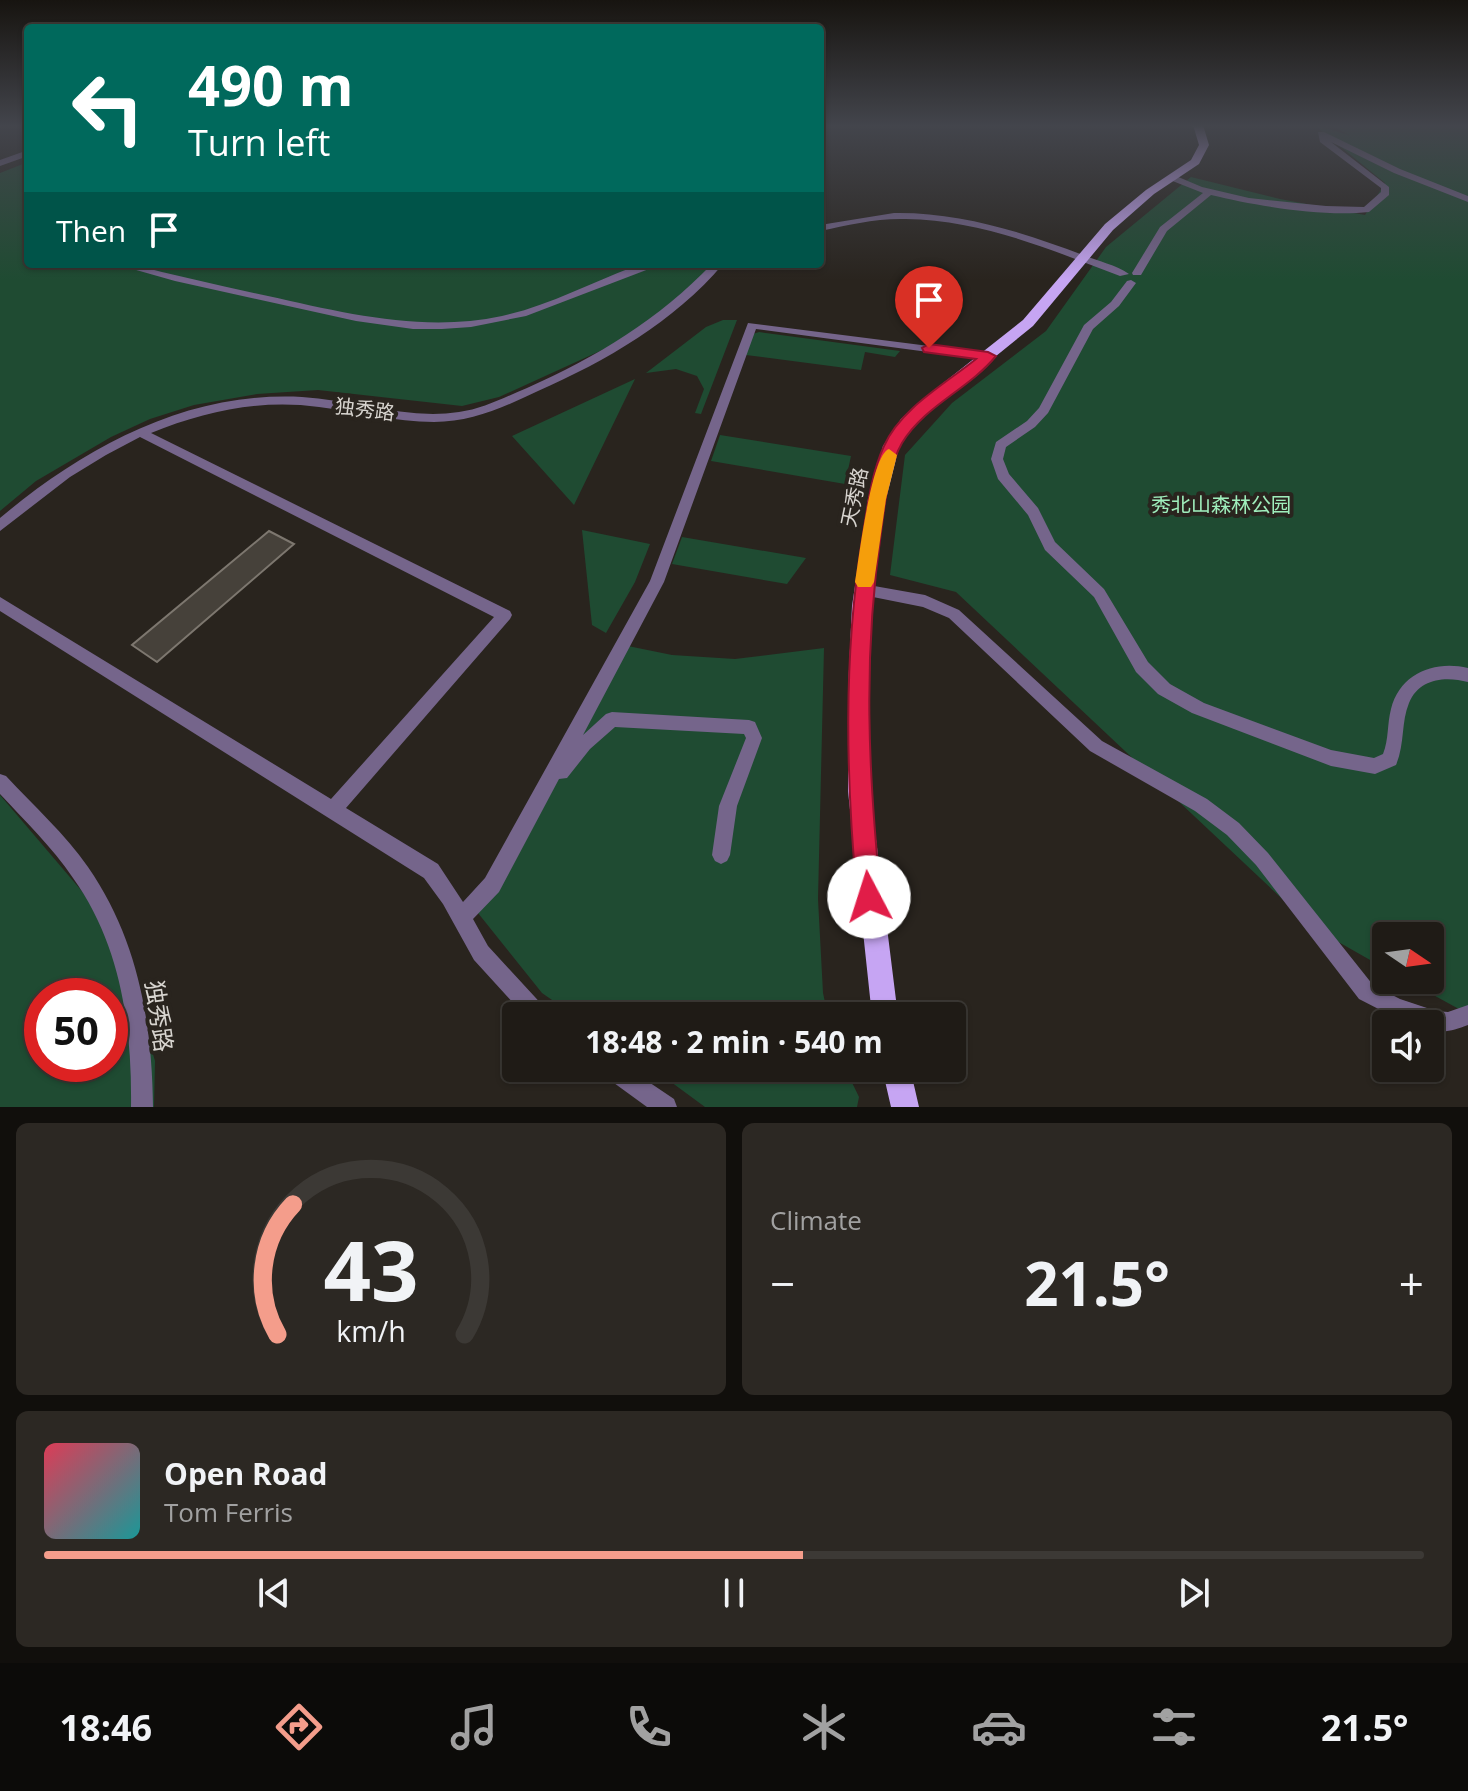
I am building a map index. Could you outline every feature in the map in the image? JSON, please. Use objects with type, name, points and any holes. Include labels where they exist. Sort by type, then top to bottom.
[{"type":"main road","name":"天秀路","points":[[883,1002],[859,791],[858,690],[863,590],[877,499],[891,446],[907,423],[928,403],[1028,323],[1125,213],[1173,178]]},
{"type":"main road","points":[[899,1082],[905,1107]]},
{"type":"street","points":[[1173,178],[1209,192],[1253,202],[1352,210],[1372,207],[1386,193],[1385,187],[1371,177]]},
{"type":"street","points":[[1411,177],[1468,199]]},
{"type":"street","points":[[1209,192],[1163,229],[1115,304],[1088,327],[1044,410],[1024,430],[1000,445],[997,453],[1003,476],[1033,512],[1050,546],[1099,593],[1150,677],[1174,696],[1271,737],[1331,758],[1375,766],[1390,759],[1394,750],[1399,704],[1406,690],[1439,671],[1468,675]]},
{"type":"street","points":[[824,227],[889,216],[943,218],[999,229],[1131,276]]},
{"type":"street","points":[[137,268],[352,318],[418,328],[473,324],[515,316],[600,281],[644,268]]},
{"type":"street","name":"独秀路","points":[[0,526],[70,472],[140,432],[204,411],[268,401],[317,403],[432,417],[458,417],[478,412],[569,373],[616,348],[663,315],[714,268]]},
{"type":"street","points":[[461,918],[492,885],[657,582],[752,325],[988,356]]},
{"type":"street","points":[[140,432],[505,615],[333,810]]},
{"type":"street","points":[[863,590],[925,601],[954,614],[1096,746],[1219,816],[1262,859],[1366,992],[1396,1008],[1436,1021],[1461,1019],[1468,1015]]},
{"type":"street","points":[[0,603],[431,871],[442,882],[481,953],[526,1002]]},
{"type":"street","points":[[540,796],[608,720],[744,725],[749,727],[754,738],[728,806],[721,855]]},
{"type":"street","name":"独秀路","points":[[0,782],[82,874],[115,934],[137,1013],[142,1107]]},
{"type":"street","points":[[630,1082],[666,1107]]},
{"type":"green space","points":[[0,177],[24,177],[24,268],[711,268],[648,322],[611,346],[499,397],[462,406],[318,390],[257,394],[194,405],[150,419],[111,437],[36,481],[0,511]]},
{"type":"green space","name":"秀北山森林公园","points":[[1191,177],[1280,199],[1365,215],[1385,183],[1377,177],[1468,177],[1468,1014],[1432,994],[1444,994],[1444,922],[1372,922],[1372,961],[1312,927],[956,592],[890,575],[905,455],[952,403],[1046,331],[1106,247]]},
{"type":"green space","points":[[723,320],[737,320],[701,414],[695,413],[704,389],[697,376],[676,369],[646,373],[706,327]]},
{"type":"green space","points":[[759,332],[900,351],[895,357],[865,352],[861,370],[746,355],[753,334]]},
{"type":"green space","points":[[635,379],[574,505],[512,436]]},
{"type":"green space","points":[[720,435],[851,456],[845,484],[711,461]]},
{"type":"green space","points":[[582,530],[650,544],[635,582],[606,633],[592,625]]},
{"type":"green space","points":[[682,537],[806,558],[787,584],[672,564]]},
{"type":"green space","points":[[623,645],[672,655],[735,659],[824,648],[818,899],[825,1002],[555,1002],[542,993],[474,908]]},
{"type":"green space","points":[[0,795],[86,896],[106,927],[127,978],[24,978],[24,1082],[128,1082],[128,981],[155,1061],[154,1107],[0,1107]]},
{"type":"green space","points":[[671,1082],[852,1082],[859,1097],[857,1107],[705,1107]]},
{"type":"building","points":[[269,531],[294,544],[157,662],[132,645]]},
{"type":"slow traffic","points":[[865,582],[877,499],[889,455]]},
{"type":"route","points":[[869,897],[859,791],[858,690],[861,606],[877,499],[891,446],[907,423],[988,356],[929,348]]}]
